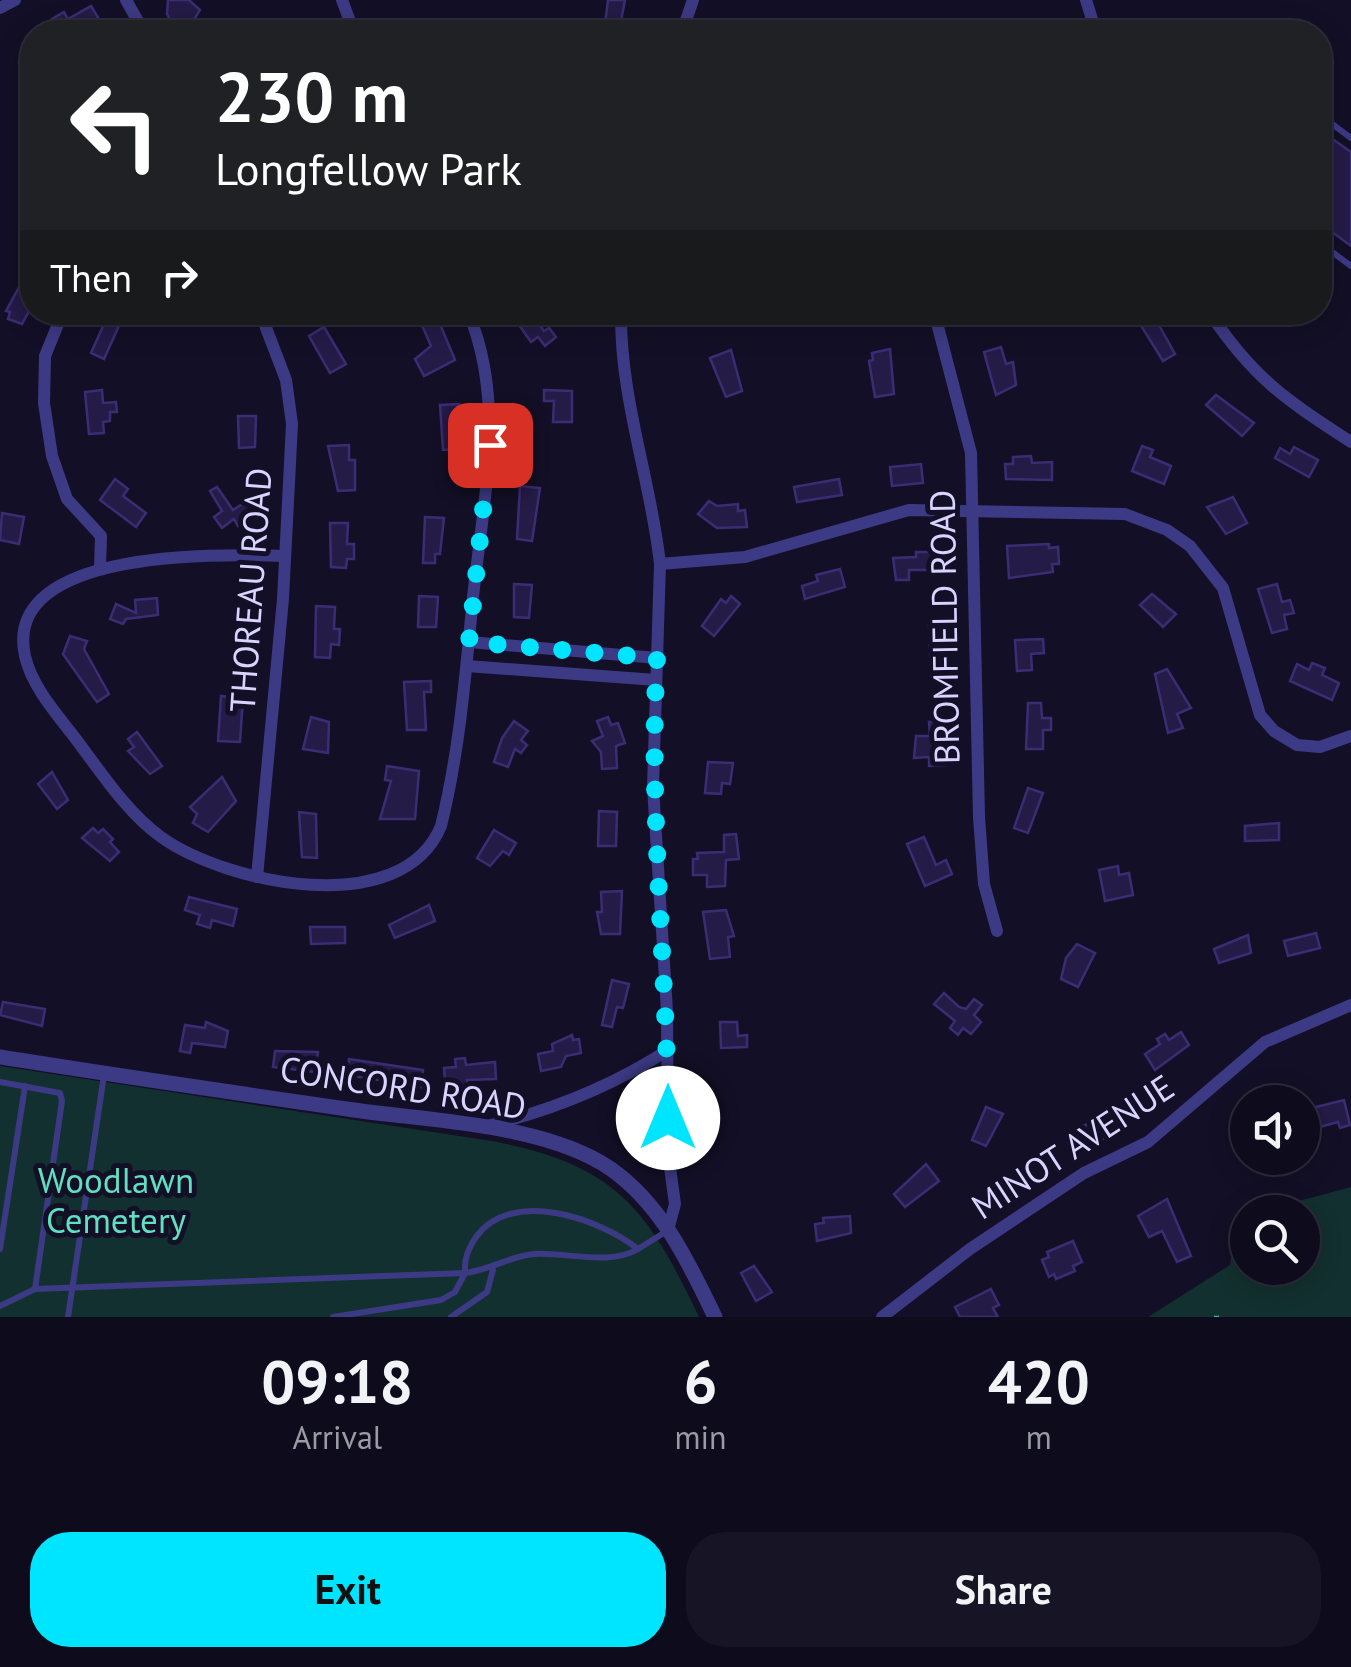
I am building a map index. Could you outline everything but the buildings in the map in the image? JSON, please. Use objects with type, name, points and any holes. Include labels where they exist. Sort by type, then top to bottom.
[{"type":"street","points":[[0,8],[15,0]]},
{"type":"street","points":[[58,325],[45,356],[44,402],[52,456],[68,499],[101,536],[100,568]]},
{"type":"street","name":"THOREAU ROAD","points":[[257,877],[285,556],[292,424],[286,380],[265,325]]},
{"type":"street","points":[[285,556],[223,554],[100,568],[64,583],[33,613],[25,634],[24,655],[37,684],[138,818],[185,852],[257,877],[318,884],[355,883],[399,873],[434,843],[453,776],[490,445],[483,361],[472,325]]},
{"type":"street","points":[[623,325],[632,432],[656,528],[660,564],[653,787],[668,1050],[668,1153],[675,1204],[668,1230]]},
{"type":"street","name":"BROMFIELD ROAD","points":[[937,325],[964,415],[974,511],[979,817],[984,884],[997,931]]},
{"type":"street","points":[[1217,325],[1234,350],[1277,395],[1351,442]]},
{"type":"street","points":[[660,564],[745,557],[909,510],[1125,514],[1167,530],[1190,546],[1224,588],[1260,714],[1274,731],[1297,745],[1320,747],[1351,736]]},
{"type":"street","points":[[469,642],[657,658]]},
{"type":"street","points":[[467,666],[656,680]]},
{"type":"street","name":"MINOT AVENUE","points":[[882,1317],[970,1250],[1084,1173],[1148,1142],[1265,1042],[1351,1004]]},
{"type":"street","points":[[477,1128],[569,1102],[623,1079],[668,1050]]},
{"type":"street","name":"CONCORD ROAD","points":[[0,1057],[477,1128],[542,1140],[592,1158],[631,1186],[668,1230],[714,1317]]},
{"type":"lane","points":[[68,1317],[105,1074]]},
{"type":"lane","points":[[0,1082],[49,1088],[60,1094],[62,1101],[35,1289]]},
{"type":"lane","points":[[0,1248],[24,1086]]},
{"type":"lane","points":[[333,1317],[441,1300],[455,1292],[465,1273],[468,1250],[480,1232],[514,1212],[535,1211],[597,1227],[638,1249]]},
{"type":"lane","points":[[0,1306],[35,1289],[73,1284],[465,1273],[494,1270],[519,1256],[617,1257],[668,1230]]},
{"type":"lane","points":[[451,1317],[492,1287],[494,1270]]},
{"type":"path","points":[[1214,1317],[1225,1317]]},
{"type":"green space","name":"Woodlawn Cemetery","points":[[0,1066],[492,1141],[569,1163],[598,1178],[643,1220],[699,1317],[0,1317]]},
{"type":"green space","points":[[1351,1187],[1351,1317],[1148,1317],[1230,1265],[1230,1285],[1320,1285],[1320,1195]]},
{"type":"route","points":[[490,445],[469,642],[657,658],[653,787],[668,1011],[668,1118]]}]
